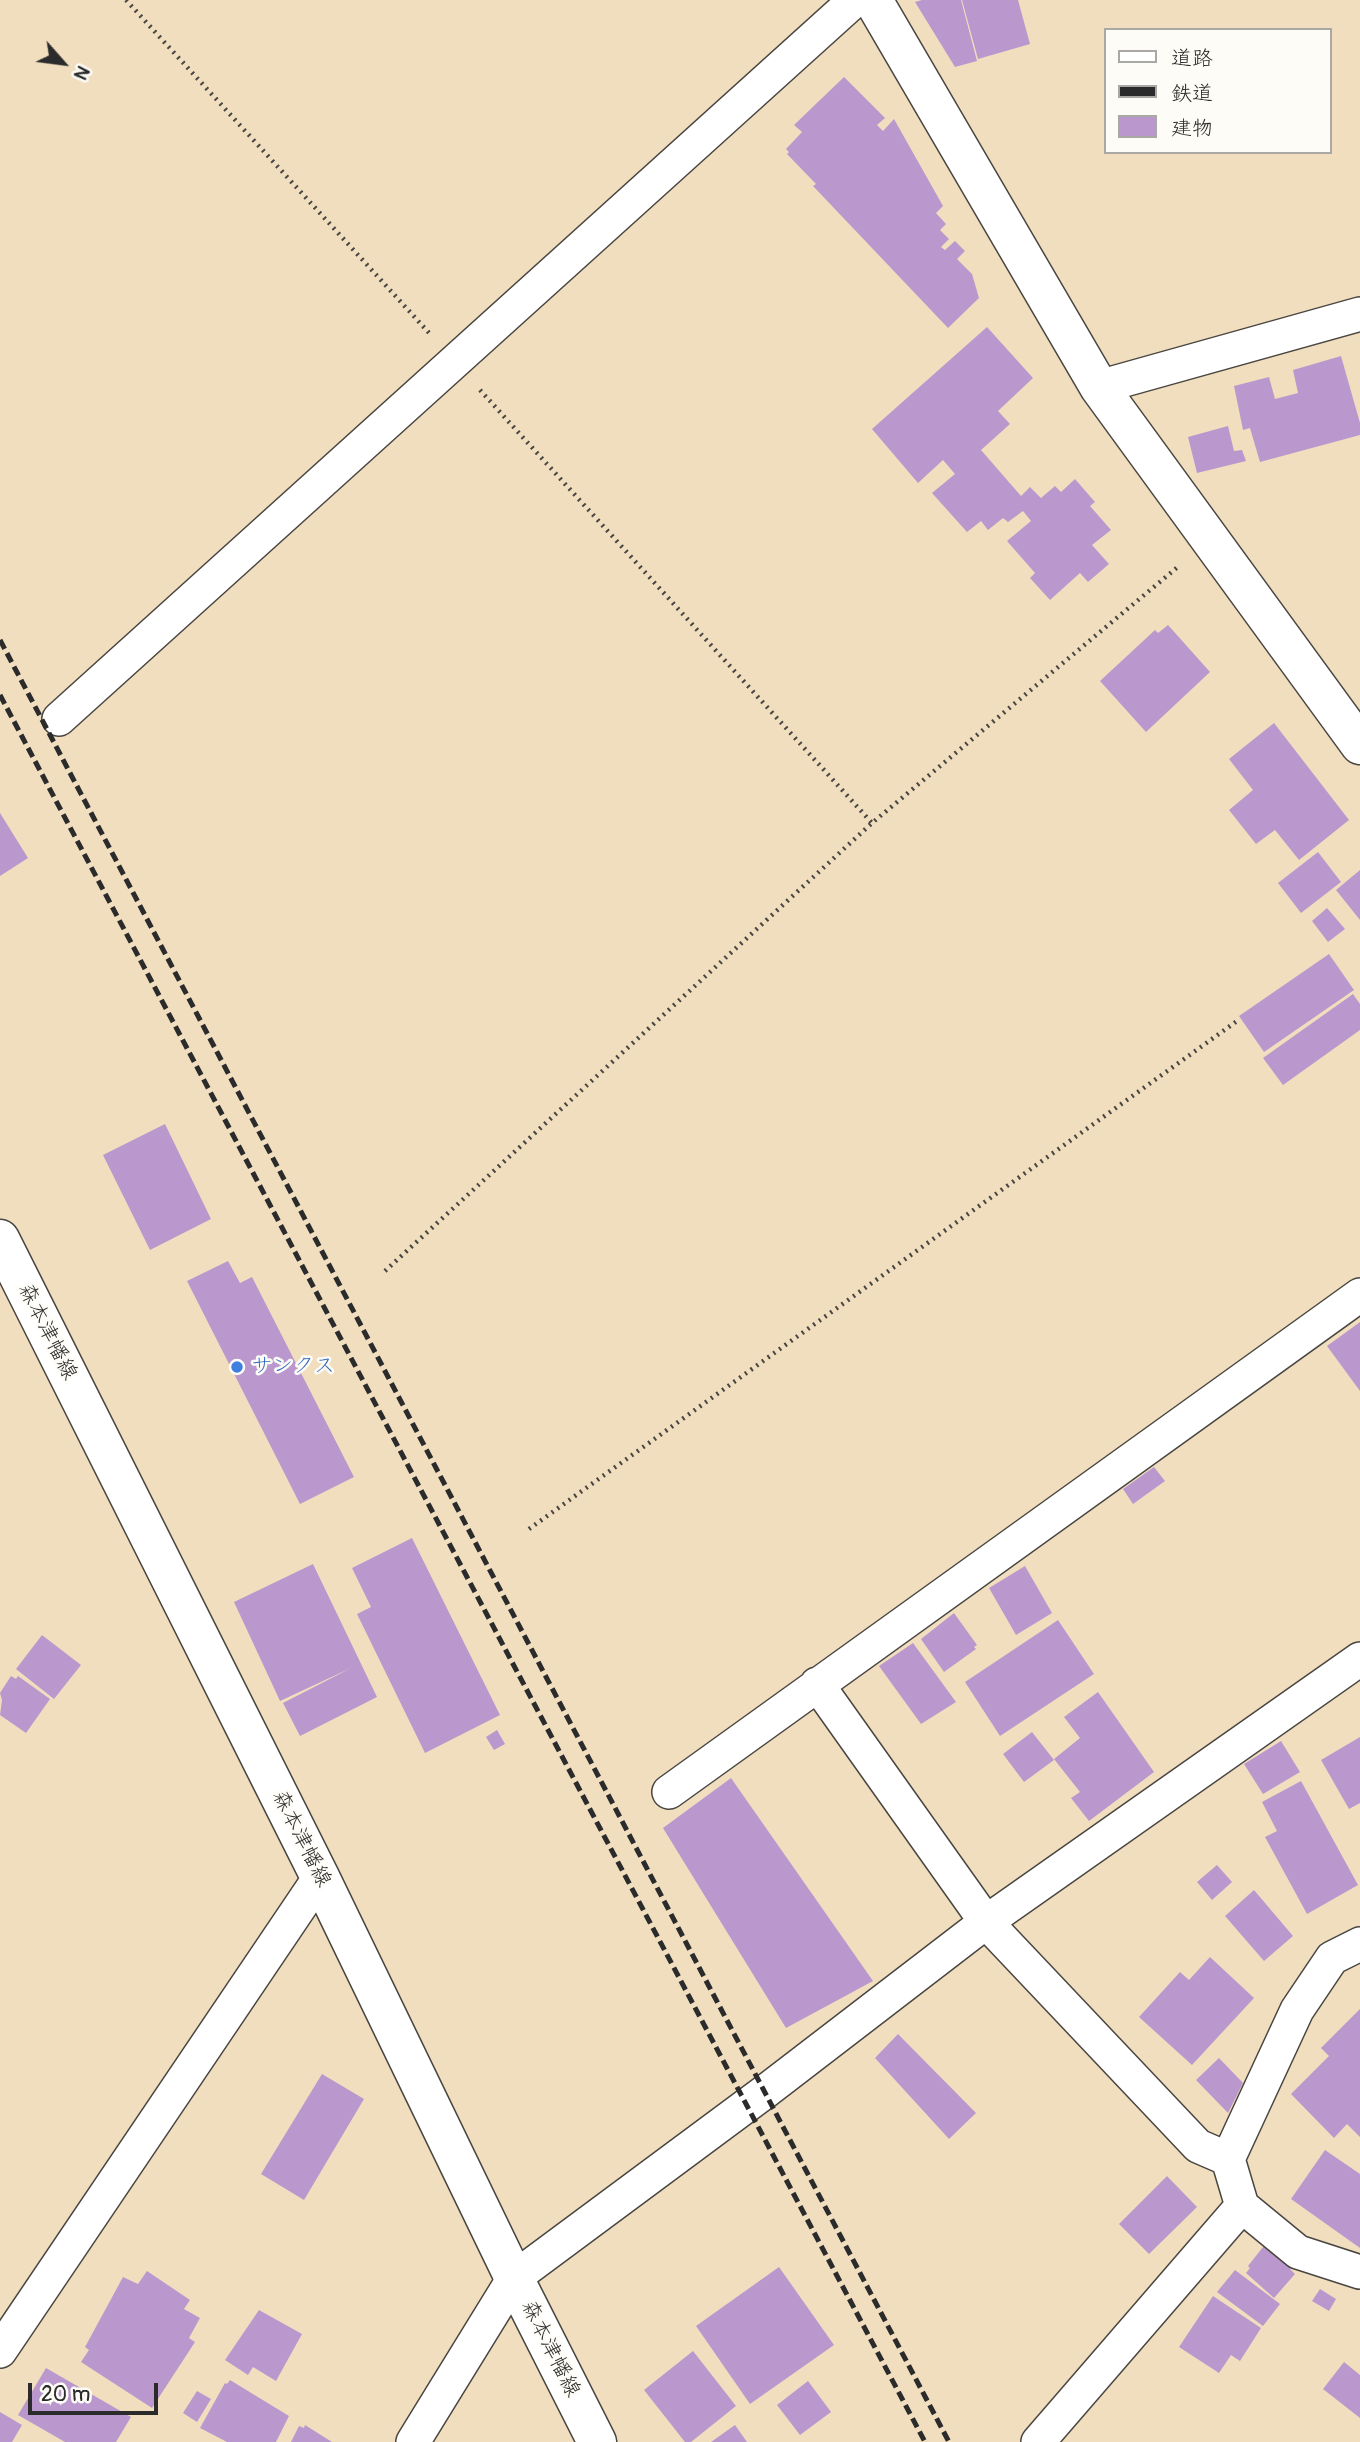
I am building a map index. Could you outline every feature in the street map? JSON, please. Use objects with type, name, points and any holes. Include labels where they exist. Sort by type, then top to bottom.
[{"type":"main road","points":[[873,0],[1099,387],[1360,746]]},
{"type":"main road","name":"森本津幡線","points":[[1,1246],[320,1877],[514,2278],[597,2442]]},
{"type":"street","points":[[59,719],[855,0]]},
{"type":"street","points":[[1099,387],[1360,314]]},
{"type":"street","points":[[669,1792],[1360,1295]]},
{"type":"street","points":[[413,2442],[514,2278],[766,2091],[986,1922],[1360,1659]]},
{"type":"street","points":[[817,1684],[986,1922],[1198,2146],[1228,2159]]},
{"type":"street","points":[[0,2351],[320,1877]]},
{"type":"street","points":[[1360,1944],[1332,1958],[1297,2011],[1228,2159],[1242,2206],[1298,2252],[1360,2272]]},
{"type":"street","points":[[1038,2442],[1242,2206]]},
{"type":"path","points":[[127,0],[872,823]]},
{"type":"path","points":[[385,1271],[872,823],[1210,540]]},
{"type":"path","points":[[529,1529],[1237,1021]]},
{"type":"building","points":[[961,0],[977,61],[955,67],[915,2]]},
{"type":"building","points":[[962,0],[1018,0],[1030,44],[978,59]]},
{"type":"building","points":[[844,77],[885,118],[877,125],[883,131],[894,119],[943,206],[936,213],[946,224],[940,230],[949,239],[941,247],[945,250],[955,241],[965,251],[957,259],[972,274],[979,298],[948,328],[813,186],[816,184],[787,154],[789,152],[786,149],[802,132],[794,125]]},
{"type":"building","points":[[987,327],[1033,378],[998,411],[1010,424],[981,450],[1021,496],[1030,487],[1041,498],[1055,486],[1061,492],[1075,479],[1095,502],[1090,506],[1111,530],[1092,545],[1109,564],[1088,582],[1080,573],[1050,600],[1030,578],[1035,573],[1007,541],[1031,521],[1023,511],[1008,522],[1003,518],[988,530],[981,521],[967,532],[932,493],[955,474],[943,460],[918,483],[872,429]]},
{"type":"building","points":[[1341,356],[1360,423],[1360,435],[1260,462],[1250,428],[1243,430],[1234,386],[1269,377],[1275,399],[1298,393],[1293,370]]},
{"type":"building","points":[[1228,426],[1234,451],[1242,450],[1246,461],[1197,473],[1188,437]]},
{"type":"building","points":[[1168,625],[1210,672],[1146,732],[1100,681],[1155,630],[1158,633]]},
{"type":"building","points":[[1274,723],[1349,820],[1299,860],[1275,830],[1256,844],[1229,810],[1253,790],[1229,759]]},
{"type":"building","points":[[0,813],[28,858],[0,876]]},
{"type":"building","points":[[1318,852],[1341,882],[1301,913],[1278,883]]},
{"type":"building","points":[[1360,870],[1360,920],[1336,890]]},
{"type":"building","points":[[1327,908],[1345,929],[1328,942],[1312,921]]},
{"type":"building","points":[[1329,954],[1354,990],[1264,1052],[1239,1016]]},
{"type":"building","points":[[1353,994],[1360,1004],[1360,1030],[1283,1085],[1263,1058]]},
{"type":"building","points":[[165,1124],[211,1219],[150,1250],[103,1155]]},
{"type":"building","points":[[228,1261],[240,1283],[252,1277],[354,1477],[300,1504],[187,1281]]},
{"type":"building","points":[[1360,1322],[1360,1391],[1327,1346]]},
{"type":"building","points":[[1154,1467],[1165,1481],[1133,1504],[1123,1489]]},
{"type":"building","points":[[412,1538],[500,1715],[425,1753],[357,1614],[371,1607],[352,1568]]},
{"type":"building","points":[[313,1564],[377,1697],[300,1736],[283,1703],[351,1668],[280,1701],[234,1602]]},
{"type":"building","points":[[1025,1566],[1052,1613],[1016,1635],[989,1588]]},
{"type":"building","points":[[954,1613],[977,1645],[974,1647],[976,1649],[944,1672],[921,1639]]},
{"type":"building","points":[[1058,1620],[1094,1674],[1000,1736],[965,1682]]},
{"type":"building","points":[[42,1635],[81,1665],[54,1699],[16,1669]]},
{"type":"building","points":[[913,1643],[956,1702],[921,1724],[879,1666]]},
{"type":"building","points":[[11,1676],[16,1679],[18,1676],[50,1699],[26,1733],[0,1715],[0,1693]]},
{"type":"building","points":[[1098,1692],[1154,1772],[1089,1821],[1071,1798],[1080,1792],[1054,1759],[1080,1738],[1064,1717]]},
{"type":"building","points":[[497,1730],[505,1744],[494,1750],[486,1737]]},
{"type":"building","points":[[1032,1732],[1054,1760],[1024,1782],[1003,1754]]},
{"type":"building","points":[[1360,1737],[1360,1803],[1349,1809],[1321,1760]]},
{"type":"building","points":[[1281,1741],[1300,1772],[1263,1794],[1244,1764]]},
{"type":"building","points":[[731,1778],[873,1981],[786,2028],[663,1828]]},
{"type":"building","points":[[1301,1781],[1358,1885],[1307,1914],[1265,1837],[1277,1831],[1262,1802]]},
{"type":"building","points":[[1217,1865],[1232,1882],[1212,1900],[1197,1882]]},
{"type":"building","points":[[1254,1890],[1293,1936],[1264,1961],[1225,1916]]},
{"type":"building","points":[[1210,1957],[1254,1998],[1192,2065],[1139,2017],[1180,1972],[1189,1980]]},
{"type":"building","points":[[1360,2009],[1360,2137],[1347,2124],[1334,2138],[1291,2094],[1329,2056],[1321,2048]]},
{"type":"building","points":[[898,2034],[976,2113],[949,2139],[875,2058]]},
{"type":"building","points":[[1219,2058],[1243,2083],[1228,2113],[1196,2080]]},
{"type":"building","points":[[322,2074],[364,2099],[304,2200],[261,2174]]},
{"type":"building","points":[[1325,2150],[1360,2174],[1360,2248],[1291,2199]]},
{"type":"building","points":[[1167,2176],[1197,2207],[1149,2254],[1119,2224]]},
{"type":"building","points":[[1267,2242],[1293,2265],[1290,2269],[1295,2274],[1274,2298],[1246,2273],[1250,2268],[1248,2266]]},
{"type":"building","points":[[779,2267],[834,2345],[750,2404],[696,2326]]},
{"type":"building","points":[[1235,2270],[1280,2304],[1263,2326],[1217,2292]]},
{"type":"building","points":[[147,2271],[190,2300],[184,2309],[200,2318],[189,2338],[195,2342],[152,2408],[81,2362],[89,2350],[85,2347],[123,2277],[138,2284]]},
{"type":"building","points":[[1320,2289],[1336,2299],[1329,2311],[1312,2301]]},
{"type":"building","points":[[1213,2296],[1261,2328],[1240,2361],[1231,2355],[1219,2373],[1179,2347]]},
{"type":"building","points":[[259,2310],[302,2334],[276,2381],[253,2367],[248,2375],[225,2360]]},
{"type":"building","points":[[693,2351],[736,2406],[691,2442],[685,2442],[644,2390]]},
{"type":"building","points":[[1344,2362],[1360,2375],[1360,2418],[1323,2389]]},
{"type":"building","points":[[46,2368],[131,2417],[116,2442],[65,2442],[18,2415]]},
{"type":"building","points":[[230,2380],[289,2416],[276,2442],[227,2442],[200,2428],[225,2383]]},
{"type":"building","points":[[808,2381],[831,2412],[800,2435],[777,2405]]},
{"type":"building","points":[[197,2391],[211,2399],[197,2422],[183,2413]]},
{"type":"building","points":[[0,2412],[22,2425],[12,2442],[0,2442]]},
{"type":"building","points":[[305,2425],[332,2442],[291,2442],[299,2426],[304,2428]]},
{"type":"building","points":[[735,2425],[747,2442],[711,2442]]},
{"type":"railway","points":[[0,640],[949,2442]]},
{"type":"railway","points":[[0,695],[925,2442]]},
{"type":"place","name":"サンクス","points":[[237,1367]]}]
